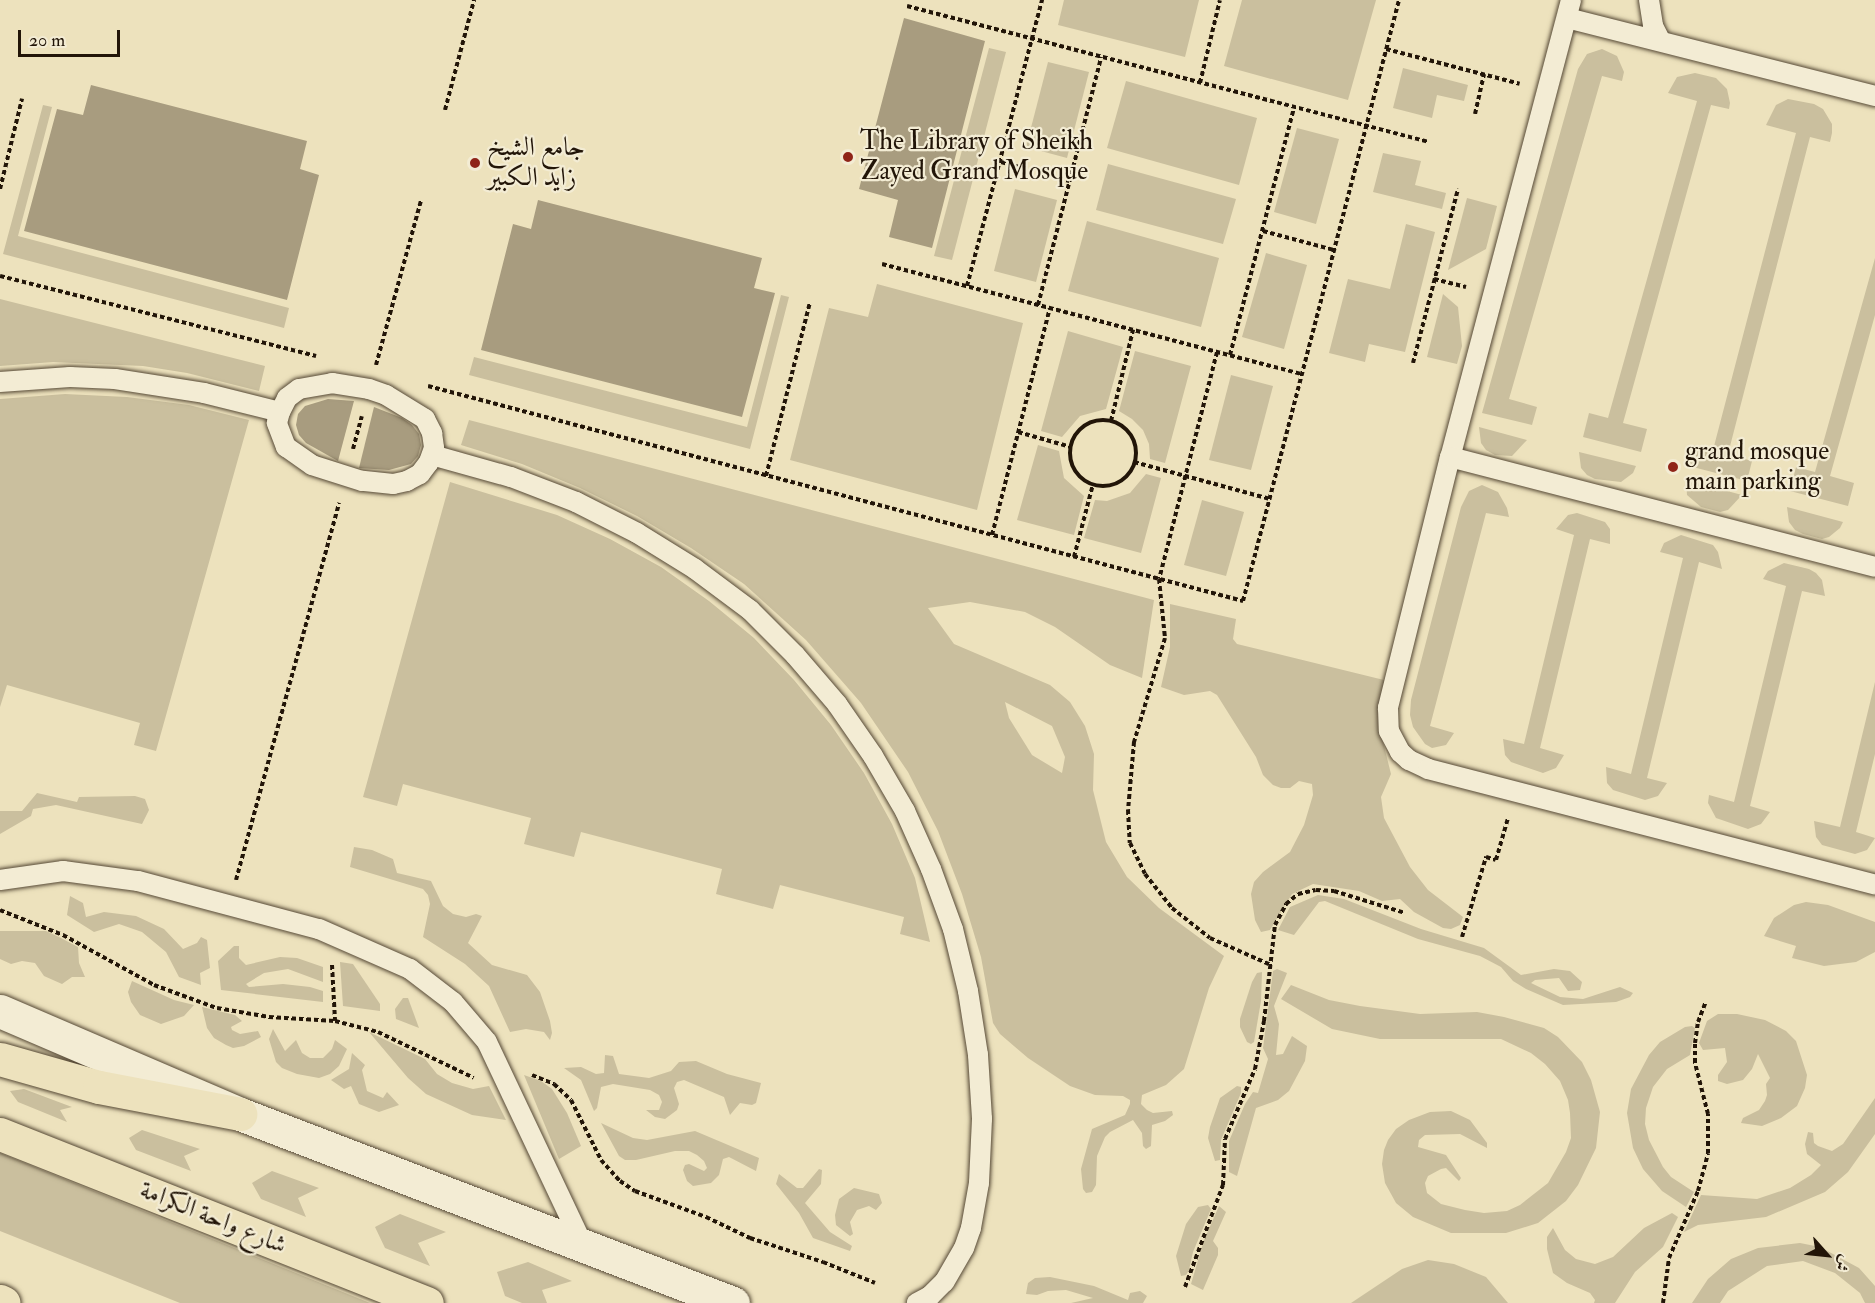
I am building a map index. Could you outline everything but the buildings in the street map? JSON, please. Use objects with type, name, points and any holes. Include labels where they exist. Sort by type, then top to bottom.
[{"type":"highway","points":[[0,1059],[99,1087],[240,1114]]},
{"type":"highway","name":"شارع واحة الكرامة","points":[[0,1134],[427,1303]]},
{"type":"street","points":[[0,1011],[240,1114],[733,1303]]},
{"type":"lane","points":[[1649,0],[1653,26],[1660,40]]},
{"type":"lane","points":[[1875,96],[1660,40],[1569,9],[1450,457],[1387,720],[1393,742],[1400,752],[1418,765],[1875,885]]},
{"type":"lane","points":[[0,382],[70,377],[115,379],[204,393],[280,412]]},
{"type":"lane","points":[[332,383],[369,389],[400,402],[425,419],[432,432],[432,454],[420,474],[407,481],[377,483],[346,478],[312,465],[286,447],[279,430],[280,412],[287,398],[299,389],[332,383]]},
{"type":"lane","points":[[432,454],[512,477],[576,502],[637,533],[695,569],[750,610],[795,655],[837,704],[879,765],[905,811],[931,869],[952,929],[968,992],[978,1055],[982,1119],[979,1183],[971,1228],[964,1248],[944,1282],[930,1296],[918,1303]]},
{"type":"lane","points":[[1450,457],[1875,567]]},
{"type":"lane","points":[[0,880],[37,873],[90,873],[138,881],[229,903],[330,933],[410,969],[435,985],[473,1023],[505,1076],[584,1247]]},
{"type":"path","points":[[445,110],[474,0]]},
{"type":"path","points":[[967,286],[1042,0]]},
{"type":"path","points":[[1200,83],[1220,0]]},
{"type":"path","points":[[418,384],[1243,601],[1399,0]]},
{"type":"path","points":[[907,6],[1429,142]]},
{"type":"path","points":[[1386,49],[1547,91]]},
{"type":"path","points":[[1038,304],[1101,57]]},
{"type":"path","points":[[1474,114],[1484,74]]},
{"type":"path","points":[[0,189],[22,99]]},
{"type":"path","points":[[1230,355],[1294,107]]},
{"type":"path","points":[[1000,162],[1069,181]]},
{"type":"path","points":[[1413,363],[1458,189]]},
{"type":"path","points":[[229,903],[421,201]]},
{"type":"path","points":[[1263,231],[1334,250]]},
{"type":"path","points":[[882,264],[1302,374]]},
{"type":"path","points":[[0,276],[322,358]]},
{"type":"path","points":[[1434,279],[1494,293]]},
{"type":"path","points":[[766,476],[810,302]]},
{"type":"path","points":[[992,535],[1050,308]]},
{"type":"path","points":[[1111,421],[1133,330]]},
{"type":"path","points":[[1218,352],[1160,579],[1165,638],[1134,742],[1128,799],[1130,843],[1145,874],[1172,908],[1210,938],[1240,954],[1271,965]]},
{"type":"path","points":[[1100,420],[1111,421],[1129,432],[1136,452],[1134,462],[1123,479],[1103,486],[1093,484],[1085,480],[1072,466],[1071,447],[1081,428],[1100,420]]},
{"type":"path","points":[[1018,432],[1071,447]]},
{"type":"path","points":[[1134,462],[1270,499]]},
{"type":"path","points":[[1074,557],[1093,484]]},
{"type":"path","points":[[1462,937],[1486,858],[1496,860],[1516,792]]},
{"type":"path","points":[[1185,1287],[1223,1185],[1225,1139],[1255,1069],[1264,1022],[1275,925],[1286,904],[1298,894],[1316,890],[1334,891],[1405,913]]},
{"type":"path","points":[[0,910],[63,935],[154,986],[217,1008],[269,1017],[335,1021],[378,1032],[467,1077],[485,1080],[526,1074],[543,1077],[571,1100],[601,1160],[620,1181],[635,1191],[706,1217],[750,1238],[823,1262],[875,1284]]},
{"type":"path","points":[[330,933],[335,1021]]},
{"type":"path","points":[[1663,1303],[1669,1258],[1698,1191],[1708,1153],[1708,1114],[1695,1063],[1698,1022],[1706,1001]]},
{"type":"shaded area","points":[[1064,0],[1199,0],[1185,57],[1058,25]]},
{"type":"shaded area","points":[[1242,0],[1376,0],[1348,100],[1224,66]]},
{"type":"shaded area","points":[[904,18],[985,41],[932,248],[889,237],[898,200],[859,189]]},
{"type":"shaded area","points":[[989,48],[1006,52],[952,260],[934,256]]},
{"type":"shaded area","points":[[1602,49],[1617,56],[1624,72],[1622,81],[1602,76],[1509,399],[1537,407],[1532,425],[1482,413],[1578,69],[1587,54]]},
{"type":"shaded area","points":[[1048,62],[1089,72],[1067,158],[1026,147]]},
{"type":"shaded area","points":[[1403,68],[1468,85],[1464,101],[1437,95],[1432,118],[1393,108]]},
{"type":"shaded area","points":[[1695,73],[1716,78],[1727,89],[1730,103],[1729,109],[1711,105],[1623,423],[1647,429],[1641,452],[1583,437],[1589,413],[1608,418],[1697,101],[1668,93],[1677,77]]},
{"type":"shaded area","points":[[1126,81],[1257,118],[1239,185],[1107,148]]},
{"type":"shaded area","points":[[91,85],[307,141],[300,169],[319,175],[287,300],[24,231],[57,109],[83,115]]},
{"type":"shaded area","points":[[1788,99],[1814,104],[1823,109],[1832,124],[1832,133],[1830,142],[1810,137],[1728,454],[1752,461],[1747,481],[1689,466],[1694,445],[1713,450],[1796,133],[1766,125],[1776,105]]},
{"type":"shaded area","points":[[43,105],[52,107],[18,236],[289,308],[284,328],[3,254]]},
{"type":"shaded area","points":[[1297,128],[1339,139],[1316,224],[1274,212]]},
{"type":"shaded area","points":[[1383,153],[1421,161],[1415,185],[1446,193],[1442,209],[1373,192]]},
{"type":"shaded area","points":[[1108,164],[1236,199],[1223,244],[1096,210]]},
{"type":"shaded area","points":[[1015,189],[1057,200],[1036,282],[994,271]]},
{"type":"shaded area","points":[[1467,198],[1497,206],[1486,249],[1448,270]]},
{"type":"shaded area","points":[[538,200],[762,258],[754,288],[775,293],[742,417],[481,350],[513,224],[531,229]]},
{"type":"shaded area","points":[[1087,221],[1219,258],[1201,327],[1068,291]]},
{"type":"shaded area","points":[[1406,224],[1435,232],[1405,352],[1369,344],[1365,362],[1329,353],[1348,279],[1390,289]]},
{"type":"shaded area","points":[[1266,253],[1307,265],[1284,349],[1242,337]]},
{"type":"shaded area","points":[[1875,258],[1875,315],[1830,476],[1854,483],[1848,506],[1790,491],[1796,467],[1815,472]]},
{"type":"shaded area","points":[[877,284],[1023,323],[977,510],[790,460],[829,308],[868,317]]},
{"type":"shaded area","points":[[1443,294],[1458,307],[1462,346],[1457,364],[1427,357]]},
{"type":"shaded area","points":[[781,295],[789,297],[750,449],[469,375],[474,357],[747,427]]},
{"type":"shaded area","points":[[0,299],[265,366],[259,391],[187,373],[143,366],[53,362],[0,366]]},
{"type":"shaded area","points":[[1068,331],[1123,347],[1106,409],[1080,416],[1062,437],[1041,431]]},
{"type":"shaded area","points":[[1135,351],[1191,366],[1165,463],[1150,459],[1149,444],[1143,430],[1119,411]]},
{"type":"shaded area","points":[[1231,375],[1273,386],[1251,470],[1209,460]]},
{"type":"shaded area","points":[[65,394],[127,397],[189,405],[249,420],[156,751],[134,745],[140,723],[7,685],[0,707],[0,399]]},
{"type":"shaded area","points":[[328,399],[354,401],[338,461],[306,443],[299,435],[296,425],[298,414],[305,406]]},
{"type":"shaded area","points":[[374,407],[402,418],[419,434],[421,445],[418,456],[411,464],[389,470],[359,468]]},
{"type":"shaded area","points":[[469,420],[1154,600],[1142,678],[1110,665],[1055,627],[1025,612],[970,602],[928,608],[954,644],[1050,685],[1070,702],[1085,726],[1094,754],[1093,790],[1106,842],[1127,877],[1159,908],[1224,956],[1209,988],[1184,1069],[1166,1085],[1142,1095],[1141,1104],[1147,1110],[1153,1113],[1172,1111],[1173,1115],[1165,1121],[1152,1125],[1151,1146],[1146,1149],[1143,1146],[1142,1133],[1133,1120],[1110,1132],[1105,1137],[1097,1156],[1096,1185],[1092,1192],[1086,1193],[1083,1189],[1081,1169],[1092,1129],[1125,1115],[1130,1100],[1123,1096],[1095,1095],[1070,1086],[1028,1058],[1000,1034],[993,1023],[981,957],[962,894],[938,831],[908,772],[861,703],[806,640],[744,584],[691,548],[637,516],[580,488],[522,464],[461,445]],"holes":[[[1005,702],[1052,726],[1065,757],[1062,773],[1032,755],[1009,718]]]},
{"type":"shaded area","points":[[1479,427],[1527,440],[1512,456],[1495,455],[1486,450],[1481,443]]},
{"type":"shaded area","points":[[1038,445],[1059,451],[1064,478],[1084,496],[1074,535],[1017,520]]},
{"type":"shaded area","points":[[1579,452],[1636,466],[1633,473],[1621,482],[1595,479],[1581,468]]},
{"type":"shaded area","points":[[1146,474],[1161,478],[1141,553],[1084,538],[1095,500],[1107,501],[1130,493]]},
{"type":"shaded area","points":[[1686,480],[1742,495],[1728,510],[1720,512],[1701,507],[1687,495]]},
{"type":"shaded area","points":[[450,482],[557,515],[610,539],[661,567],[709,601],[754,638],[794,680],[831,725],[864,773],[892,824],[915,878],[930,942],[900,934],[904,917],[780,885],[773,909],[716,894],[722,869],[581,832],[574,857],[524,844],[531,818],[403,784],[397,806],[363,797]]},
{"type":"shaded area","points":[[1482,485],[1498,492],[1509,517],[1486,513],[1430,726],[1454,733],[1446,745],[1432,748],[1425,744],[1413,727],[1410,715],[1411,700],[1461,507],[1469,491]]},
{"type":"shaded area","points":[[1202,500],[1244,512],[1226,576],[1184,565]]},
{"type":"shaded area","points":[[1787,507],[1843,522],[1840,528],[1829,537],[1822,539],[1803,534],[1795,530],[1789,522]]},
{"type":"shaded area","points":[[1577,513],[1605,522],[1610,529],[1610,544],[1590,539],[1540,748],[1564,755],[1556,768],[1543,773],[1511,762],[1505,755],[1503,739],[1524,744],[1574,535],[1556,529],[1568,515]]},
{"type":"shaded area","points":[[1681,535],[1713,545],[1718,552],[1722,569],[1699,562],[1647,778],[1667,783],[1658,796],[1645,800],[1613,790],[1607,783],[1606,767],[1631,774],[1683,558],[1660,552],[1664,543]]},
{"type":"shaded area","points":[[1784,563],[1816,573],[1822,580],[1825,596],[1802,591],[1750,806],[1770,812],[1761,824],[1748,829],[1716,818],[1708,803],[1709,795],[1734,802],[1786,586],[1763,579],[1768,571]]},
{"type":"shaded area","points":[[1170,604],[1236,619],[1233,639],[1237,644],[1388,681],[1382,710],[1383,742],[1391,774],[1381,797],[1384,818],[1410,867],[1428,890],[1463,917],[1460,925],[1451,929],[1443,928],[1414,912],[1400,899],[1382,901],[1359,891],[1313,884],[1292,894],[1270,930],[1261,932],[1255,920],[1251,894],[1254,882],[1263,872],[1290,852],[1304,825],[1313,795],[1312,784],[1299,781],[1290,788],[1273,785],[1263,775],[1256,757],[1217,695],[1210,691],[1184,695],[1161,687],[1170,647]]},
{"type":"shaded area","points":[[1875,682],[1875,754],[1856,832],[1875,838],[1867,850],[1855,854],[1822,845],[1816,837],[1814,821],[1840,827]]},
{"type":"shaded area","points":[[37,793],[77,802],[79,797],[135,796],[145,799],[149,810],[142,824],[56,805],[33,809],[31,816],[0,834],[0,811],[22,811]]},
{"type":"shaded area","points":[[354,847],[372,850],[393,859],[397,873],[431,881],[443,906],[453,914],[466,917],[476,914],[482,916],[468,943],[492,965],[527,975],[540,992],[550,1021],[552,1033],[550,1040],[544,1032],[526,1029],[510,1032],[489,986],[465,964],[423,937],[430,904],[428,895],[423,889],[350,867]]},
{"type":"shaded area","points":[[1318,895],[1344,899],[1421,929],[1484,948],[1521,975],[1554,969],[1570,971],[1582,982],[1580,990],[1568,991],[1559,978],[1535,980],[1531,983],[1560,997],[1583,999],[1620,987],[1633,993],[1630,997],[1616,1002],[1563,1005],[1526,989],[1513,981],[1501,967],[1480,956],[1418,939],[1325,901],[1319,902],[1294,935],[1278,930],[1290,907]]},
{"type":"shaded area","points":[[70,896],[83,903],[86,917],[104,912],[136,916],[164,929],[183,949],[197,943],[201,937],[207,940],[210,968],[200,973],[201,985],[179,977],[166,952],[142,932],[119,924],[94,932],[67,915]]},
{"type":"shaded area","points":[[1806,902],[1828,905],[1875,922],[1875,952],[1856,962],[1824,966],[1792,958],[1796,946],[1764,936],[1774,918],[1794,905]]},
{"type":"shaded area","points":[[0,931],[46,931],[78,947],[79,963],[85,977],[72,977],[62,984],[44,976],[35,963],[22,961],[11,964],[0,959]]},
{"type":"shaded area","points":[[234,946],[239,946],[239,958],[246,965],[280,957],[297,958],[323,967],[323,982],[288,969],[264,973],[246,984],[249,987],[283,984],[310,987],[323,991],[323,1002],[221,990],[218,961]]},
{"type":"shaded area","points":[[340,962],[353,964],[380,1004],[380,1011],[343,1006]]},
{"type":"shaded area","points":[[1277,969],[1287,973],[1274,1006],[1279,1024],[1276,1055],[1283,1054],[1292,1036],[1307,1046],[1305,1061],[1289,1091],[1278,1100],[1256,1108],[1237,1176],[1229,1172],[1229,1141],[1245,1104],[1253,1092],[1258,1093],[1268,1059],[1263,1048],[1273,971]]},
{"type":"shaded area","points":[[1262,972],[1261,1001],[1254,1042],[1251,1044],[1247,1042],[1240,1027],[1240,1019],[1252,982],[1257,973]]},
{"type":"shaded area","points":[[132,981],[174,1000],[194,1005],[184,1016],[161,1024],[140,1015],[131,1002],[128,992]]},
{"type":"shaded area","points":[[1291,985],[1329,1000],[1360,1006],[1420,1014],[1477,1012],[1504,1017],[1544,1028],[1558,1037],[1582,1062],[1591,1080],[1600,1112],[1596,1148],[1578,1185],[1566,1201],[1538,1223],[1506,1233],[1451,1233],[1413,1217],[1396,1203],[1385,1183],[1382,1164],[1384,1150],[1396,1129],[1409,1120],[1430,1112],[1451,1111],[1470,1120],[1487,1143],[1487,1148],[1460,1134],[1425,1135],[1419,1140],[1418,1147],[1446,1155],[1461,1178],[1459,1181],[1446,1168],[1441,1169],[1428,1176],[1425,1183],[1427,1193],[1441,1204],[1465,1210],[1484,1213],[1507,1211],[1520,1205],[1548,1183],[1566,1152],[1571,1138],[1570,1113],[1568,1100],[1560,1081],[1545,1064],[1531,1053],[1501,1039],[1380,1039],[1332,1029],[1281,999]]},
{"type":"shaded area","points":[[403,998],[408,998],[419,1028],[396,1019],[395,1009]]},
{"type":"shaded area","points":[[202,1007],[235,1015],[242,1021],[231,1027],[232,1030],[240,1034],[258,1031],[261,1037],[244,1046],[233,1048],[226,1045],[214,1038],[207,1028]]},
{"type":"shaded area","points":[[1718,1014],[1737,1014],[1765,1020],[1786,1031],[1796,1041],[1807,1075],[1805,1088],[1797,1106],[1781,1118],[1762,1126],[1741,1123],[1743,1118],[1759,1110],[1765,1101],[1766,1084],[1770,1078],[1758,1054],[1752,1069],[1743,1080],[1727,1084],[1718,1081],[1718,1075],[1727,1062],[1725,1048],[1703,1050],[1699,1043],[1707,1021]]},
{"type":"shaded area","points":[[1685,1027],[1695,1028],[1690,1055],[1667,1069],[1653,1087],[1646,1108],[1645,1124],[1649,1140],[1663,1167],[1671,1177],[1694,1192],[1686,1207],[1662,1191],[1643,1169],[1633,1148],[1627,1113],[1631,1089],[1649,1055],[1660,1042]]},
{"type":"shaded area","points":[[273,1029],[285,1051],[296,1040],[302,1053],[310,1058],[323,1058],[332,1049],[335,1040],[347,1049],[339,1066],[330,1074],[319,1078],[297,1074],[282,1068],[276,1062],[269,1039]]},
{"type":"shaded area","points":[[369,1032],[425,1059],[437,1074],[452,1083],[473,1089],[489,1086],[506,1120],[472,1115],[426,1094],[408,1078]]},
{"type":"shaded area","points":[[352,1053],[365,1065],[362,1070],[367,1091],[383,1098],[387,1092],[399,1105],[379,1112],[359,1104],[351,1086],[344,1089],[331,1080],[349,1069]]},
{"type":"shaded area","points":[[605,1055],[613,1056],[619,1074],[649,1078],[671,1071],[679,1062],[696,1061],[727,1074],[761,1083],[756,1103],[752,1105],[740,1103],[730,1115],[724,1097],[684,1080],[677,1082],[674,1088],[679,1104],[677,1110],[665,1119],[655,1117],[646,1110],[659,1110],[662,1102],[659,1095],[650,1090],[613,1084],[601,1087],[597,1108],[594,1111],[581,1080],[564,1068],[581,1067],[596,1074],[604,1073]]},
{"type":"shaded area","points":[[524,1075],[541,1081],[552,1089],[567,1113],[581,1146],[559,1159]]},
{"type":"shaded area","points":[[1237,1086],[1241,1087],[1241,1093],[1221,1140],[1220,1160],[1215,1161],[1208,1138],[1210,1127],[1220,1098]]},
{"type":"shaded area","points":[[24,1089],[72,1107],[60,1110],[67,1122],[18,1102],[10,1091]]},
{"type":"shaded area","points":[[1875,1098],[1875,1134],[1848,1172],[1825,1192],[1766,1217],[1698,1225],[1684,1232],[1701,1195],[1757,1199],[1790,1188],[1811,1175],[1821,1165],[1807,1154],[1805,1144],[1808,1132],[1813,1133],[1814,1143],[1832,1151],[1843,1144]]},
{"type":"shaded area","points":[[601,1123],[633,1138],[647,1140],[695,1131],[759,1158],[756,1171],[729,1157],[723,1159],[719,1175],[711,1183],[693,1186],[687,1181],[683,1170],[685,1165],[689,1164],[704,1171],[707,1168],[704,1161],[697,1155],[689,1151],[675,1151],[636,1160],[625,1160],[619,1156]]},
{"type":"shaded area","points":[[142,1130],[200,1149],[184,1156],[191,1171],[136,1150],[129,1138]]},
{"type":"shaded area","points":[[0,1153],[370,1303],[180,1303],[0,1231]]},
{"type":"shaded area","points":[[819,1169],[822,1170],[821,1184],[805,1203],[830,1232],[852,1246],[850,1251],[813,1238],[799,1213],[776,1184],[779,1174],[797,1188],[803,1188]]},
{"type":"shaded area","points":[[272,1171],[319,1188],[298,1198],[306,1217],[261,1199],[252,1183]]},
{"type":"shaded area","points":[[854,1188],[879,1194],[882,1203],[876,1210],[869,1206],[857,1210],[850,1222],[853,1234],[850,1236],[836,1225],[835,1215],[839,1199]]},
{"type":"shaded area","points":[[1208,1205],[1211,1209],[1193,1252],[1189,1270],[1186,1275],[1181,1276],[1176,1256],[1186,1224],[1198,1207]]},
{"type":"shaded area","points":[[1219,1206],[1226,1212],[1213,1241],[1218,1248],[1218,1255],[1203,1290],[1191,1284],[1204,1240]]},
{"type":"shaded area","points":[[1672,1213],[1678,1217],[1663,1247],[1635,1272],[1615,1303],[1594,1303],[1595,1300],[1590,1293],[1567,1283],[1553,1273],[1547,1249],[1547,1237],[1553,1228],[1565,1250],[1576,1259],[1595,1264],[1613,1257],[1644,1228]]},
{"type":"shaded area","points":[[400,1214],[446,1232],[418,1243],[430,1266],[385,1248],[375,1227]]},
{"type":"shaded area","points":[[1800,1243],[1820,1247],[1859,1268],[1875,1286],[1875,1303],[1865,1303],[1860,1293],[1835,1273],[1803,1261],[1767,1266],[1728,1291],[1720,1303],[1692,1303],[1708,1279],[1731,1259],[1758,1248]]},
{"type":"shaded area","points":[[1428,1260],[1454,1264],[1486,1277],[1508,1303],[1351,1303],[1402,1269]]},
{"type":"shaded area","points":[[528,1262],[572,1281],[542,1290],[547,1303],[522,1303],[505,1296],[497,1272]]},
{"type":"shaded area","points":[[1050,1277],[1094,1286],[1128,1300],[1130,1293],[1140,1291],[1147,1296],[1143,1303],[1071,1303],[1093,1298],[1066,1290],[1048,1291],[1037,1295],[1026,1294],[1028,1283],[1035,1278]]},
{"type":"place","name":"The Library of Sheikh Zayed Grand Mosque","points":[[848,157]]},
{"type":"place","name":"جامع الشيخ زايد الكبير","points":[[475,163]]},
{"type":"place","name":"grand mosque main parking","points":[[1673,467]]}]
